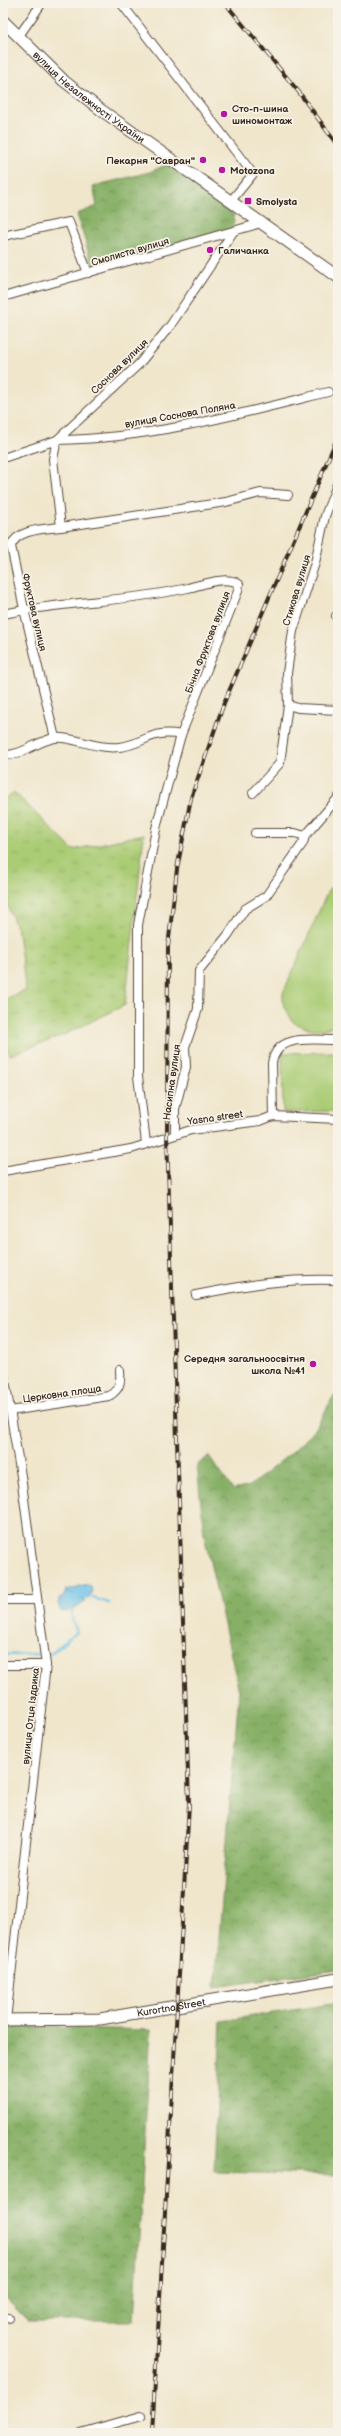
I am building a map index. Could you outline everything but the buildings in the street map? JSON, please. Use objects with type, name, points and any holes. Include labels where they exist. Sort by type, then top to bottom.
[{"type":"main road","name":"вулиця Незалежності України","points":[[3,21],[76,91],[230,202],[338,277]]},
{"type":"main road","name":"Kurortna Street","points":[[5,2020],[100,2019],[338,1979]]},
{"type":"street","points":[[18,36],[42,3]]},
{"type":"street","points":[[122,3],[253,174],[230,202]]},
{"type":"street","points":[[3,236],[69,222],[88,273]]},
{"type":"street","name":"Смолиста вулиця","points":[[3,297],[261,223]]},
{"type":"street","name":"Соснова вулиця","points":[[3,458],[57,440],[68,432],[107,392],[149,354],[233,232]]},
{"type":"street","name":"вулиця Соснова Поляна","points":[[57,440],[127,434],[201,423],[328,392]]},
{"type":"street","points":[[57,440],[53,459],[61,527]]},
{"type":"street","name":"Стикова вулиця","points":[[253,793],[280,762],[288,705],[288,673],[293,631],[315,563],[325,516],[338,482]]},
{"type":"street","name":"Фруктова вулиця","points":[[56,738],[12,558],[11,546],[13,539],[19,534],[226,502],[260,493],[288,495]]},
{"type":"street","name":"Бічна Фруктова вулиця","points":[[3,614],[24,609],[181,590],[220,581],[234,580],[239,584],[238,591],[181,734]]},
{"type":"street","points":[[288,705],[298,708],[338,710]]},
{"type":"street","points":[[3,755],[14,756],[56,738],[103,748],[119,747],[165,732],[181,734],[157,824],[138,925],[138,1076],[146,1143]]},
{"type":"street","name":"Насипна вулиця","points":[[175,1134],[176,1109],[186,1067],[185,1047],[198,1009],[199,971],[228,935],[245,909],[266,896],[303,843],[305,836],[338,798]]},
{"type":"street","points":[[255,834],[295,833],[305,836]]},
{"type":"street","points":[[273,1116],[272,1063],[273,1055],[279,1046],[295,1041],[338,1040]]},
{"type":"street","name":"Yasna street","points":[[3,1170],[131,1149],[175,1134],[260,1121],[273,1116],[338,1119]]},
{"type":"street","points":[[196,1295],[265,1282],[291,1280],[338,1280]]},
{"type":"street","name":"вулиця Отця Іздрика","points":[[3,1368],[46,1665],[5,2020]]},
{"type":"street","name":"Церковна площа","points":[[10,1411],[109,1396],[117,1390],[121,1382],[120,1370]]},
{"type":"street","points":[[3,1600],[37,1600]]},
{"type":"street","points":[[3,1665],[46,1665]]},
{"type":"street","points":[[81,2433],[141,2416]]},
{"type":"green space","points":[[167,164],[233,214],[234,223],[231,226],[238,230],[94,271],[77,214],[97,206],[93,186],[150,172]]},
{"type":"green space","points":[[14,792],[73,850],[144,834],[125,1005],[64,1035],[10,1055],[3,1038],[3,1000],[26,990],[18,933],[3,893],[3,800]]},
{"type":"green space","points":[[338,880],[338,1024],[321,1029],[304,1027],[293,1022],[283,1003],[283,993],[328,891]]},
{"type":"green space","points":[[338,1052],[338,1111],[283,1112],[282,1053]]},
{"type":"green space","points":[[338,1393],[338,1970],[215,1987],[239,1691],[204,1535],[197,1465],[209,1456],[233,1490],[250,1486],[292,1452],[316,1428],[334,1395]]},
{"type":"green space","points":[[338,2003],[338,2175],[214,2172],[221,2021]]},
{"type":"green space","points":[[3,2026],[151,2030],[134,2321],[28,2321],[3,2296]]},
{"type":"water","points":[[85,1585],[90,1586],[92,1590],[88,1598],[80,1606],[70,1611],[61,1611],[58,1604],[59,1598],[64,1596],[66,1590]]},
{"type":"waterway","points":[[87,1596],[109,1603]]},
{"type":"waterway","points":[[50,1654],[77,1632],[72,1619],[72,1608]]},
{"type":"waterway","points":[[3,1655],[41,1654]]},
{"type":"railway","points":[[225,3],[298,91],[338,146]]},
{"type":"railway","points":[[152,2433],[189,1804],[167,1136],[168,947],[177,869],[191,798],[224,703],[338,436]]},
{"type":"place","name":"Сто-п-шина шиномонтаж","points":[[224,114]]},
{"type":"place","name":"Пекарня \"Савран\"","points":[[203,160]]},
{"type":"place","name":"Motozona","points":[[222,170]]},
{"type":"place","name":"Smolysta","points":[[248,201]]},
{"type":"place","name":"Галичанка","points":[[210,250]]},
{"type":"place","name":"Середня загальноосвітня школа №41","points":[[313,1364]]}]
